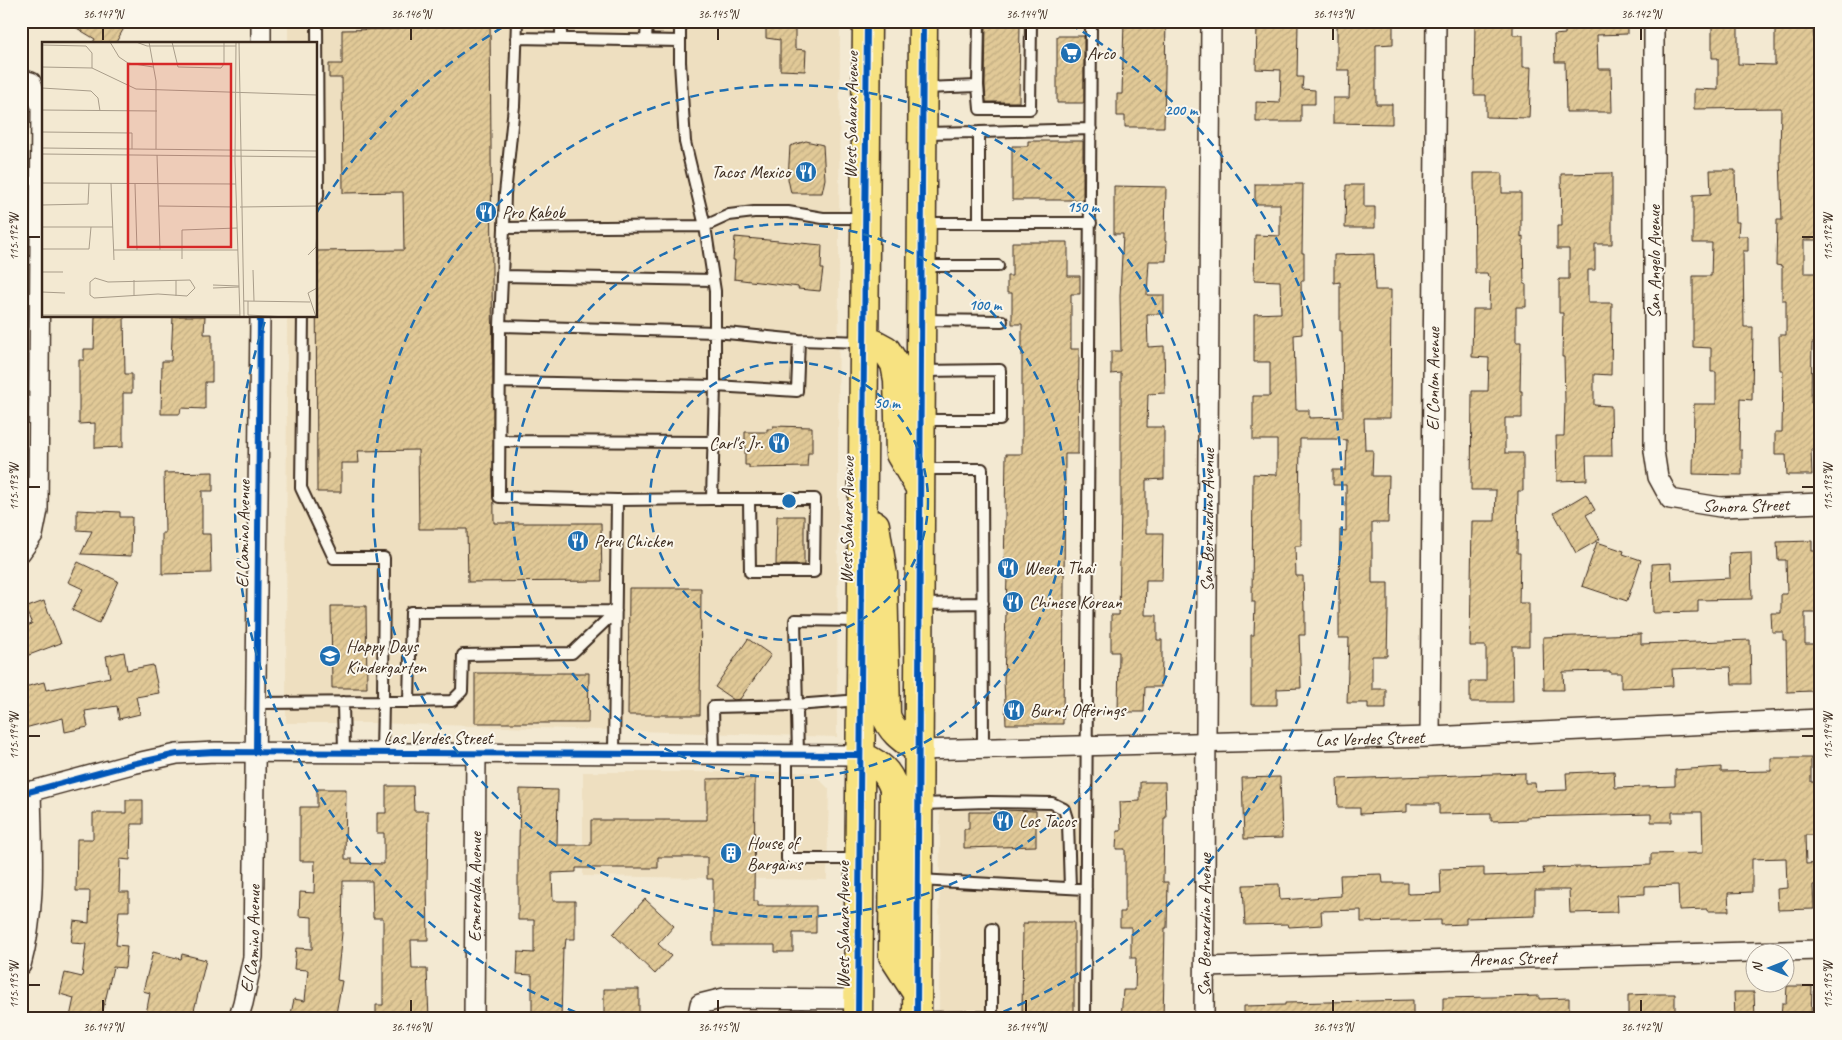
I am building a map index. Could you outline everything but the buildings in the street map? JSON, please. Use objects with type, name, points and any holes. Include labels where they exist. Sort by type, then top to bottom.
[{"type":"main road","name":"West Sahara Avenue","points":[[858,1009],[867,21]]},
{"type":"main road","points":[[917,1010],[923,21]]},
{"type":"main road","points":[[864,342],[875,344],[886,350],[895,364],[898,380],[900,454],[920,479]]},
{"type":"main road","points":[[863,451],[883,575],[886,716],[889,725],[896,733],[919,750]]},
{"type":"main road","points":[[860,755],[882,766],[890,778],[894,789],[893,956],[917,1010]]},
{"type":"street","points":[[261,21],[261,42]]},
{"type":"street","name":"San Bernardino Avenue","points":[[1204,1019],[1211,21]]},
{"type":"street","name":"El Conlon Avenue","points":[[1430,737],[1436,21]]},
{"type":"street","name":"San Angelo Avenue","points":[[1654,21],[1654,451],[1658,477],[1670,498]]},
{"type":"street","points":[[22,552],[33,535],[38,510],[41,106],[26,80]]},
{"type":"street","name":"El Camino Avenue","points":[[238,1019],[243,1004],[252,957],[260,318]]},
{"type":"street","name":"Sonora Street","points":[[1670,498],[1720,506],[1821,504]]},
{"type":"street","name":"Las Verdes Street","points":[[919,750],[983,750],[1430,737],[1821,719]]},
{"type":"street","name":"Las Verdes Street","points":[[26,793],[132,764],[177,754],[344,752],[860,755]]},
{"type":"street","name":"Esmeralda Avenue","points":[[474,1019],[476,753]]},
{"type":"street","points":[[21,964],[28,938],[33,893],[26,793]]},
{"type":"street","name":"Arenas Street","points":[[1205,967],[1821,950]]},
{"type":"street","points":[[698,1012],[724,998],[858,1009]]},
{"type":"lane","points":[[317,21],[317,42]]},
{"type":"lane","points":[[517,21],[514,106],[505,194],[500,326],[499,497],[616,500],[815,499],[814,572],[750,572],[749,500]]},
{"type":"lane","points":[[561,21],[561,39]]},
{"type":"lane","points":[[646,40],[647,21]]},
{"type":"lane","points":[[680,21],[680,62],[685,142],[705,226],[715,291],[716,332],[712,499]]},
{"type":"lane","points":[[979,21],[978,86],[980,109],[1030,109],[1031,21]]},
{"type":"lane","points":[[1085,1019],[1092,129],[1091,21]]},
{"type":"lane","points":[[516,38],[680,40]]},
{"type":"lane","points":[[923,88],[978,86]]},
{"type":"lane","points":[[923,132],[1092,129]]},
{"type":"lane","points":[[979,132],[979,223]]},
{"type":"lane","points":[[504,228],[705,226],[729,215],[754,212],[788,212],[823,218],[865,218]]},
{"type":"lane","points":[[922,223],[1091,223]]},
{"type":"lane","points":[[922,266],[998,266]]},
{"type":"lane","points":[[502,276],[713,280]]},
{"type":"lane","points":[[303,318],[301,488],[334,558],[384,558],[382,753]]},
{"type":"lane","points":[[922,320],[1002,321]]},
{"type":"lane","points":[[500,326],[716,332],[799,340],[864,342]]},
{"type":"lane","points":[[500,382],[715,386],[797,391],[799,340]]},
{"type":"lane","points":[[921,420],[1000,420],[1000,370],[922,371]]},
{"type":"lane","points":[[500,441],[714,442]]},
{"type":"lane","points":[[920,479],[982,469],[983,750]]},
{"type":"lane","points":[[614,754],[616,500]]},
{"type":"lane","points":[[919,604],[983,602]]},
{"type":"lane","points":[[409,702],[411,612],[616,612]]},
{"type":"lane","points":[[256,703],[452,701],[462,691],[463,655],[572,653],[616,612]]},
{"type":"lane","points":[[859,859],[787,859],[796,705],[794,620],[861,621]]},
{"type":"lane","points":[[714,754],[713,707],[796,705],[860,700]]},
{"type":"lane","points":[[343,702],[344,752]]},
{"type":"lane","points":[[918,804],[1052,803],[1064,809],[1068,822],[1070,888]]},
{"type":"lane","points":[[918,880],[1086,890]]},
{"type":"lane","points":[[917,1010],[980,1018],[992,1017],[992,929]]},
{"type":"shaded area","points":[[288,21],[840,21],[837,737],[373,723],[286,723],[287,318],[318,318],[318,42],[288,42]]},
{"type":"shaded area","points":[[583,772],[812,772],[829,789],[827,880],[583,876]]},
{"type":"shaded area","points":[[940,797],[1083,801],[1081,1019],[939,1019]]},
{"type":"cycle path","points":[[858,1019],[867,21]]},
{"type":"cycle path","points":[[917,1019],[923,21]]},
{"type":"cycle path","points":[[256,752],[260,318]]},
{"type":"cycle path","points":[[21,794],[177,754],[215,752],[860,755]]},
{"type":"place","name":"Arco","points":[[1071,53]]},
{"type":"place","name":"Tacos Mexico","points":[[806,172]]},
{"type":"place","name":"Pro Kabob","points":[[486,212]]},
{"type":"place","name":"Carl's Jr.","points":[[779,443]]},
{"type":"place","name":"Peru Chicken","points":[[578,541]]},
{"type":"place","name":"Weera Thai","points":[[1008,568]]},
{"type":"place","name":"Chinese Korean","points":[[1013,602]]},
{"type":"place","name":"Happy Days Kindergarten","points":[[330,656]]},
{"type":"place","name":"Burnt Offerings","points":[[1014,710]]},
{"type":"place","name":"Los Tacos","points":[[1003,821]]},
{"type":"place","name":"House of Bargains","points":[[731,853]]}]
